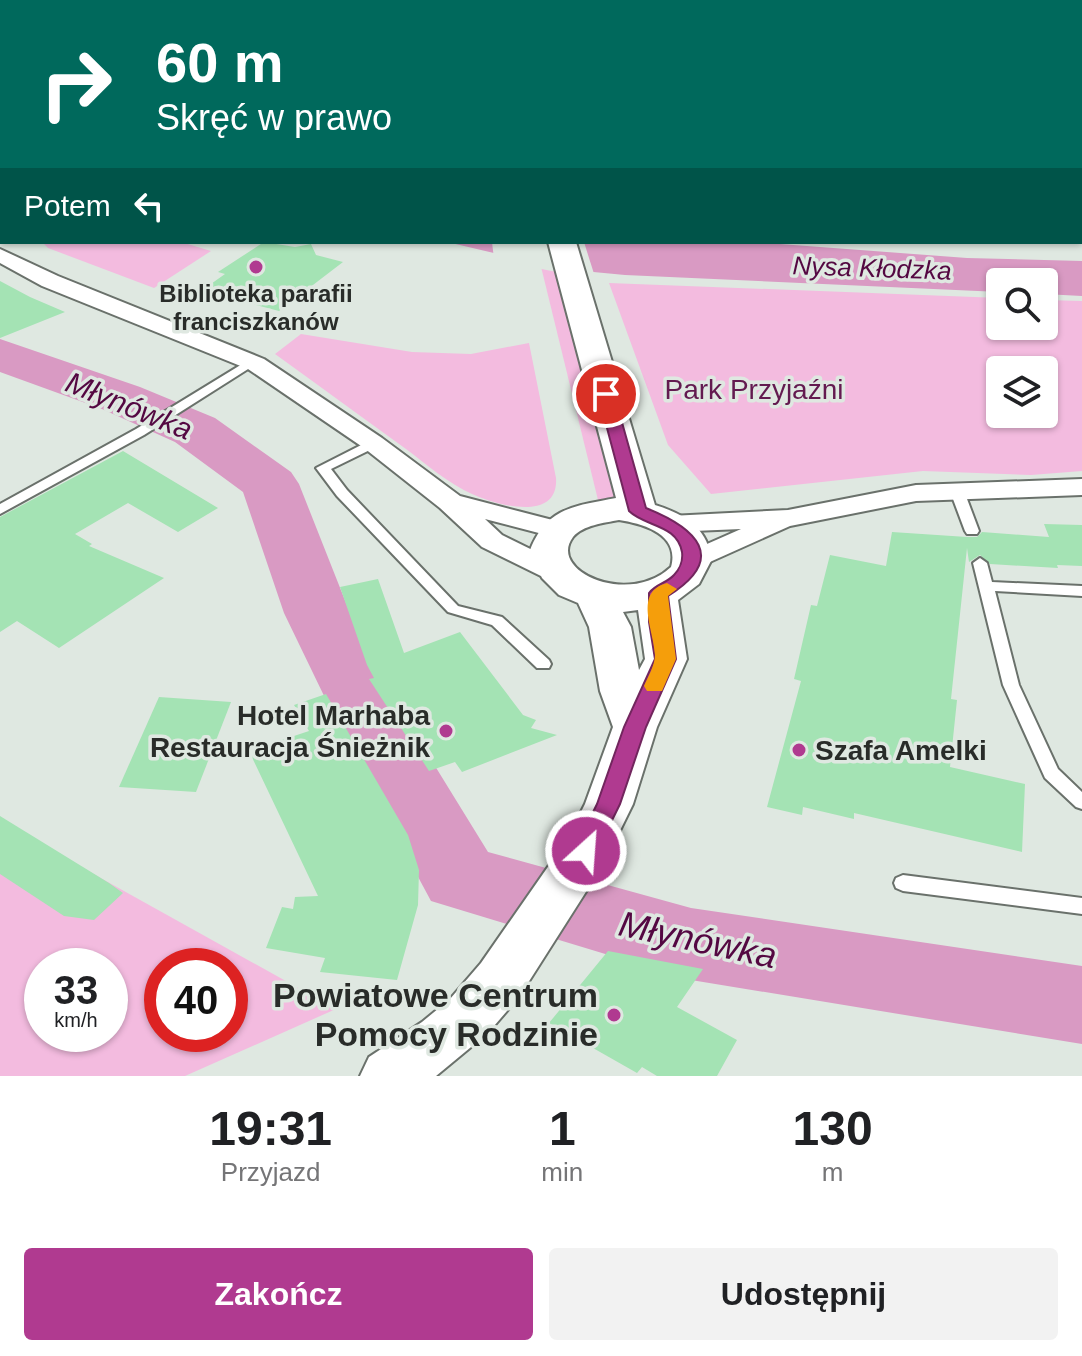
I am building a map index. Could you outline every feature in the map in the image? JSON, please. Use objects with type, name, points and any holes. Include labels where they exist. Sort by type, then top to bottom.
[{"type":"street","points":[[563,244],[572,281],[654,518],[683,535],[690,547],[692,561]]},
{"type":"street","points":[[0,255],[21,268],[252,362],[373,443],[450,502],[492,541],[594,595],[627,599],[658,593],[681,579],[692,561],[788,518]]},
{"type":"street","points":[[555,572],[549,558],[550,543],[558,530],[592,513],[619,509],[654,518],[788,518],[916,493],[1082,487]]},
{"type":"street","points":[[450,502],[558,530]]},
{"type":"street","points":[[389,1076],[442,1040],[500,980],[586,851],[609,804],[635,727],[666,659],[659,622],[658,593]]},
{"type":"street","points":[[594,595],[610,627],[622,691],[635,727]]},
{"type":"lane","points":[[0,510],[140,432],[252,362]]},
{"type":"lane","points":[[373,443],[323,468],[342,493],[453,609],[497,621],[543,664]]},
{"type":"lane","points":[[957,491],[972,531]]},
{"type":"lane","points":[[980,563],[1011,685],[1051,773],[1082,802]]},
{"type":"lane","points":[[986,586],[1082,591]]},
{"type":"lane","points":[[903,883],[1082,906]]},
{"type":"green space","points":[[44,244],[188,244],[211,251],[154,288]]},
{"type":"green space","points":[[535,244],[549,244],[616,500],[598,500]]},
{"type":"green space","name":"Park Przyjaźni","points":[[609,283],[986,297],[986,340],[1058,340],[1058,300],[1082,301],[1082,471],[1031,475],[923,471],[711,494],[668,445]]},
{"type":"green space","points":[[301,334],[412,352],[471,354],[529,343],[556,478],[554,492],[548,501],[524,507],[483,498],[455,485],[275,354]]},
{"type":"green space","points":[[0,822],[226,948],[144,948],[144,1052],[239,1052],[185,1076],[0,1076]]},
{"type":"green space","points":[[248,960],[336,1009],[248,1048]]},
{"type":"water","name":"Nysa Kłodzka","points":[[456,244],[780,244],[967,258],[1082,261],[1082,296],[1058,295],[1058,268],[986,268],[986,291],[625,275],[562,269]]},
{"type":"pier","points":[[492,244],[585,244],[595,277],[561,273],[494,259]]},
{"type":"building","points":[[261,244],[295,247],[311,244],[316,255],[343,262],[279,311],[201,291],[225,274],[218,272]]},
{"type":"building","points":[[0,281],[30,297],[65,312],[0,338]]},
{"type":"building","points":[[123,451],[218,508],[178,532],[128,503],[75,534],[92,544],[89,546],[164,578],[59,648],[17,621],[0,632],[0,517]]},
{"type":"building","points":[[1044,524],[1082,525],[1082,566],[1057,565],[1058,568],[990,564],[980,555],[969,562],[967,548],[951,699],[957,700],[950,767],[1025,784],[1022,852],[854,813],[854,819],[803,807],[802,815],[767,807],[801,681],[794,679],[811,605],[817,606],[830,555],[886,566],[892,532],[977,537],[982,532],[1049,537]]},
{"type":"building","points":[[378,579],[404,653],[460,632],[523,715],[536,720],[531,728],[557,735],[462,772],[455,762],[429,771],[369,679],[374,678],[340,587]]},
{"type":"building","points":[[326,694],[408,835],[419,870],[418,905],[397,980],[320,972],[325,958],[266,948],[282,907],[293,909],[295,897],[318,896],[249,751],[309,731],[294,705]]},
{"type":"building","points":[[159,697],[231,702],[196,792],[119,787]]},
{"type":"building","points":[[0,816],[123,893],[94,920],[64,916],[0,874]]},
{"type":"building","name":"Powiatowe Centrum Pomocy Rodzinie","points":[[608,951],[703,969],[677,1007],[737,1040],[717,1076],[657,1076],[642,1067],[637,1073],[549,1023]]},
{"type":"waterway","name":"Młynówka","points":[[0,354],[121,398],[195,430],[270,484],[317,613],[352,685]]},
{"type":"waterway","name":"Młynówka","points":[[365,711],[460,878],[691,944],[1082,1005]]},
{"type":"slow traffic","points":[[655,686],[666,659],[659,622],[658,593],[667,589]]},
{"type":"place","name":"Biblioteka parafii franciszkanów","points":[[256,267]]},
{"type":"place","name":"Hotel Marhaba Restauracja Śnieżnik","points":[[446,731]]},
{"type":"place","name":"Szafa Amelki","points":[[799,750]]},
{"type":"place","name":"Powiatowe Centrum Pomocy Rodzinie","points":[[614,1015]]},
{"type":"route","points":[[586,851],[609,804],[635,727],[666,659],[659,622],[658,593],[681,579],[692,561],[690,547],[683,535],[670,524],[638,511],[606,394]]}]
